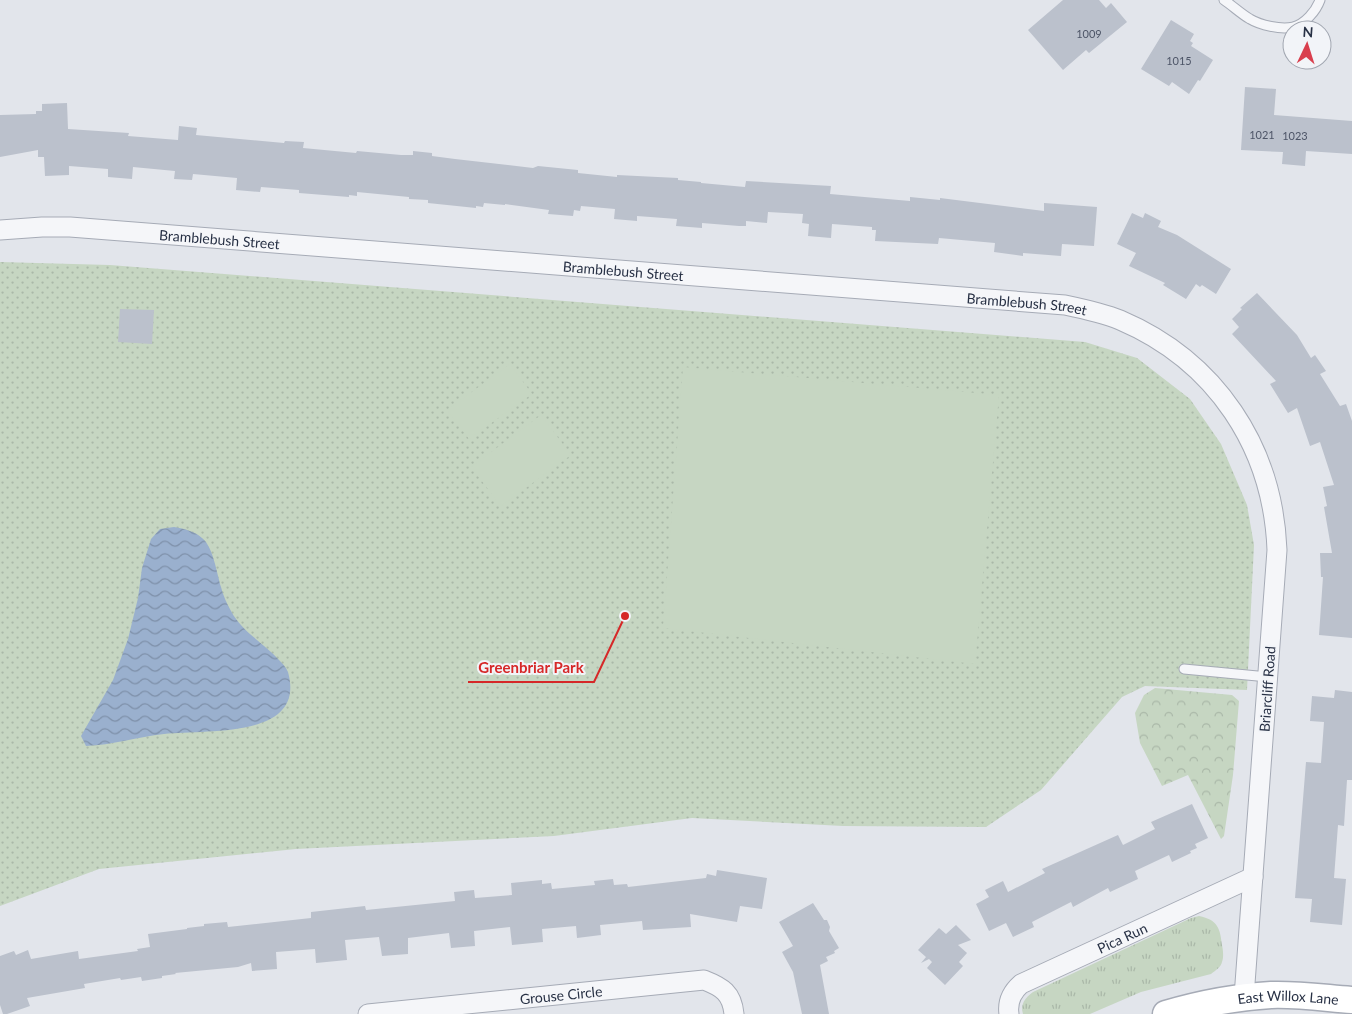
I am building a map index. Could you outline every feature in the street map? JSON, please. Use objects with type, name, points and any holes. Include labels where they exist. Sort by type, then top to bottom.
[{"type":"main road","name":"East Willox Lane","points":[[1166,1014],[1189,1007],[1244,997],[1283,995],[1352,1000]]},
{"type":"street","name":"Bramblebush Street","points":[[0,230],[42,226],[70,227],[1065,305],[1119,320],[1160,340],[1196,368],[1219,393]]},
{"type":"street","name":"Briarcliff Road","points":[[1219,393],[1227,402],[1251,440],[1260,461],[1273,505],[1277,550],[1244,997]]},
{"type":"street","name":"Pica Run","points":[[1009,1014],[1008,1004],[1011,996],[1021,984],[1253,877]]},
{"type":"street","name":"Grouse Circle","points":[[368,1014],[704,980],[720,986],[726,992],[734,1014]]},
{"type":"lane","points":[[1224,0],[1250,20],[1269,27],[1292,28],[1308,18],[1318,6],[1320,0]]},
{"type":"lane","points":[[1184,669],[1268,677]]},
{"type":"green space","points":[[0,262],[110,265],[1085,342],[1137,358],[1190,399],[1221,444],[1247,505],[1254,545],[1247,690],[1145,686],[1122,697],[1041,790],[986,827],[843,826],[692,818],[554,836],[296,849],[99,869],[0,906]]},
{"type":"green space","points":[[510,364],[532,394],[469,439],[447,410]]},
{"type":"green space","points":[[683,367],[999,395],[975,664],[663,628]]},
{"type":"green space","points":[[541,415],[571,455],[501,506],[471,467]]},
{"type":"green space","points":[[1155,688],[1232,695],[1239,701],[1233,775],[1224,836],[1221,839],[1188,775],[1162,786],[1140,743],[1135,713],[1144,695]]},
{"type":"green space","points":[[1199,916],[1214,922],[1219,929],[1223,960],[1219,967],[1211,974],[1141,992],[1090,1014],[1023,1014],[1022,1007],[1024,1002],[1033,992],[1191,918]]},
{"type":"water","points":[[174,527],[193,532],[206,542],[212,554],[223,593],[231,611],[241,625],[285,667],[288,672],[290,694],[282,710],[268,720],[248,727],[164,734],[86,746],[81,736],[113,680],[128,639],[138,598],[142,568],[151,539],[160,529]]},
{"type":"building","points":[[1063,0],[1099,0],[1106,8],[1111,3],[1127,22],[1089,53],[1086,50],[1063,70],[1028,30]]},
{"type":"building","points":[[1171,20],[1194,34],[1190,41],[1193,43],[1191,46],[1213,60],[1189,94],[1172,82],[1169,86],[1141,69]]},
{"type":"building","points":[[1245,87],[1276,89],[1274,115],[1352,121],[1352,154],[1306,151],[1305,166],[1282,164],[1283,152],[1241,150]]},
{"type":"building","points":[[67,103],[68,129],[129,133],[128,136],[178,140],[179,126],[197,128],[196,135],[284,143],[285,141],[304,142],[303,148],[401,155],[413,155],[413,151],[432,153],[432,156],[455,159],[533,168],[538,166],[578,170],[578,173],[617,177],[617,175],[678,178],[678,180],[745,187],[746,181],[831,186],[830,194],[910,201],[910,197],[940,200],[940,198],[1044,211],[1044,203],[1097,207],[1094,246],[1062,244],[1061,256],[1023,253],[1023,256],[994,252],[995,243],[939,238],[938,244],[875,241],[876,230],[872,230],[872,227],[832,224],[831,238],[808,236],[809,224],[802,223],[803,214],[768,212],[767,223],[746,221],[746,226],[739,226],[702,223],[702,228],[676,226],[677,219],[637,216],[637,221],[614,219],[615,209],[581,206],[580,211],[574,210],[573,216],[548,214],[549,210],[505,204],[484,203],[483,207],[476,206],[476,208],[428,203],[428,200],[409,199],[409,197],[357,192],[357,196],[349,195],[349,197],[299,193],[299,190],[261,187],[260,192],[236,190],[237,178],[193,174],[192,180],[174,179],[175,171],[133,167],[132,179],[108,177],[108,169],[69,166],[69,175],[45,176],[44,157],[38,157],[38,150],[0,157],[0,115],[36,114],[36,111],[42,111],[42,104]]},
{"type":"building","points":[[1132,213],[1143,218],[1145,213],[1161,221],[1158,227],[1177,235],[1231,269],[1216,294],[1202,285],[1200,287],[1196,284],[1186,299],[1163,285],[1165,283],[1129,266],[1136,253],[1117,244]]},
{"type":"building","points":[[1257,293],[1297,335],[1311,358],[1315,355],[1326,371],[1320,374],[1340,406],[1346,404],[1352,421],[1352,638],[1319,635],[1323,577],[1321,577],[1320,553],[1332,553],[1324,507],[1327,506],[1323,487],[1334,485],[1320,442],[1310,446],[1297,408],[1288,413],[1270,384],[1276,381],[1232,334],[1239,327],[1232,319],[1242,309],[1240,308]]},
{"type":"building","points":[[120,309],[154,310],[152,344],[118,342]]},
{"type":"building","points":[[1335,690],[1352,692],[1352,780],[1347,780],[1344,826],[1338,825],[1334,878],[1346,879],[1342,925],[1310,922],[1312,899],[1295,898],[1306,762],[1321,763],[1324,722],[1310,721],[1312,696],[1334,698]]},
{"type":"building","points":[[1192,804],[1208,838],[1195,844],[1197,848],[1190,851],[1191,853],[1172,862],[1169,855],[1135,871],[1138,879],[1110,892],[1108,888],[1073,907],[1071,902],[1032,922],[1034,927],[1013,937],[1006,923],[989,931],[976,904],[989,897],[985,890],[1003,881],[1008,892],[1045,873],[1042,869],[1118,835],[1123,845],[1155,829],[1151,822]]},
{"type":"building","points":[[717,870],[767,878],[762,909],[740,906],[737,922],[690,914],[691,927],[643,930],[642,921],[600,925],[601,935],[577,938],[576,926],[542,929],[543,942],[512,945],[510,927],[474,931],[475,946],[451,948],[449,933],[408,938],[408,954],[382,956],[379,937],[345,940],[347,960],[316,963],[315,949],[276,952],[277,969],[252,971],[251,963],[238,967],[175,973],[162,976],[162,978],[142,981],[141,977],[121,980],[120,978],[84,984],[85,988],[27,998],[30,1006],[7,1014],[3,1014],[0,1005],[0,956],[14,951],[16,955],[28,950],[31,959],[78,951],[79,959],[138,951],[137,949],[150,947],[148,934],[204,926],[204,924],[227,922],[228,927],[311,918],[311,912],[365,906],[366,910],[455,901],[454,892],[474,890],[475,898],[512,895],[511,883],[542,880],[542,884],[551,883],[552,889],[595,885],[594,881],[613,879],[614,885],[627,884],[628,887],[706,878],[707,874],[716,876]]},
{"type":"building","points":[[813,903],[824,920],[827,920],[830,927],[829,931],[839,948],[834,951],[835,953],[826,957],[828,961],[820,965],[829,1014],[802,1014],[793,972],[782,952],[793,946],[779,922]]},
{"type":"building","points":[[956,925],[971,940],[958,945],[967,953],[959,962],[963,966],[945,985],[927,968],[932,962],[929,959],[921,963],[926,957],[918,950],[939,928],[946,934]]},
{"type":"place","name":"Greenbriar Park","points":[[625,616]]}]
